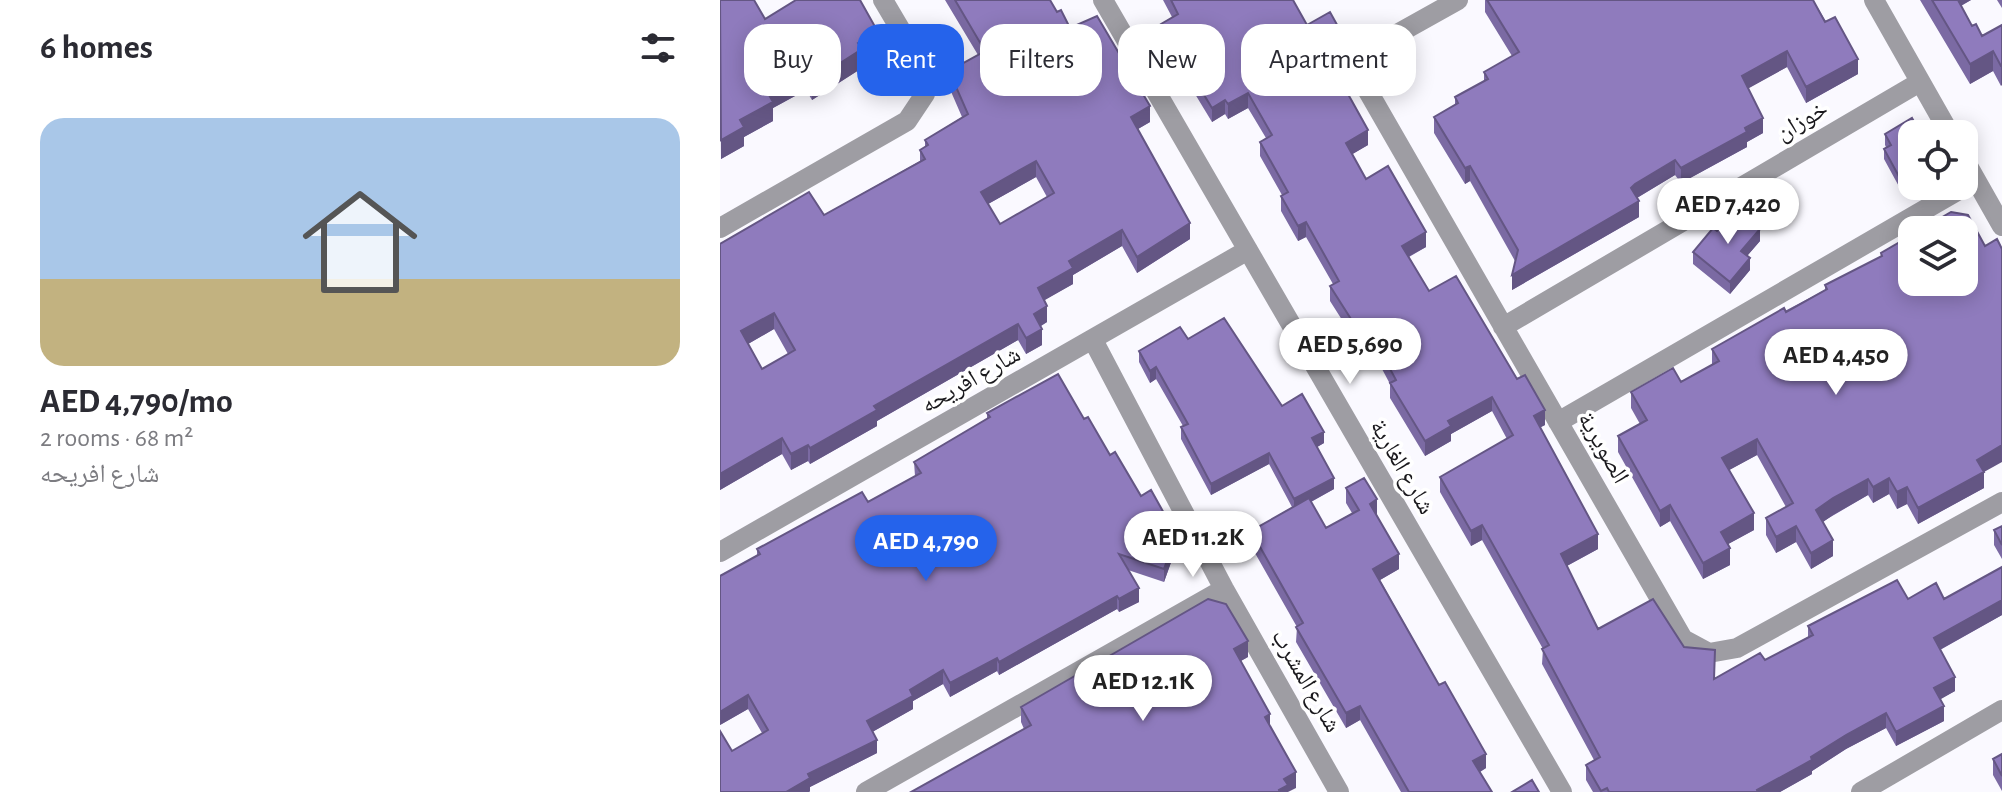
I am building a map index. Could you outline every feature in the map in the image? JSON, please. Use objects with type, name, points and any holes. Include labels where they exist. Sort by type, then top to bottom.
[{"type":"street","points":[[720,228],[907,121],[925,94],[922,66],[883,0]]},
{"type":"street","name":"شارع الغارية","points":[[1103,0],[1562,792]]},
{"type":"street","name":"الصويرية","points":[[1458,0],[1381,43],[1370,61],[1365,86],[1683,639],[1709,653],[1737,648],[2002,502]]},
{"type":"street","points":[[1874,0],[1942,120]]},
{"type":"street","name":"خوزان","points":[[1503,327],[1920,82]]},
{"type":"street","points":[[1978,184],[2002,226]]},
{"type":"street","points":[[1558,422],[1941,200]]},
{"type":"street","name":"شارع افريحه","points":[[720,552],[1248,250]]},
{"type":"street","name":"شارع المشرب","points":[[1093,340],[1224,589],[1339,792]]},
{"type":"street","points":[[866,792],[1224,589]]},
{"type":"street","points":[[1871,789],[2002,710]]},
{"type":"building","points":[[720,0],[754,0],[765,19],[796,0],[860,0],[874,24],[857,24],[857,52],[841,62],[841,24],[744,24],[744,96],[770,96],[773,102],[740,120],[744,127],[721,140]]},
{"type":"building","points":[[955,0],[1050,0],[1057,12],[1061,10],[1068,24],[980,24],[980,42]]},
{"type":"building","points":[[1171,0],[1293,0],[1306,24],[1241,24],[1243,96],[1228,104],[1225,100],[1212,108],[1205,96],[1225,96],[1225,24],[1161,24],[1178,14]]},
{"type":"building","points":[[1487,0],[1813,0],[1825,22],[1835,17],[1858,59],[1806,87],[1787,51],[1742,76],[1763,118],[1745,128],[1747,132],[1681,168],[1675,160],[1635,184],[1631,188],[1639,201],[1512,275],[1518,250],[1470,166],[1465,168],[1434,117],[1458,103],[1455,97],[1488,79],[1484,72],[1519,52]]},
{"type":"building","points":[[1932,0],[1958,0],[1972,26],[1976,24],[1982,36],[2002,25],[2002,66],[1993,51],[1970,64]]},
{"type":"building","points":[[1330,12],[1337,24],[1309,24]]},
{"type":"building","points":[[1097,16],[1102,24],[1079,24]]},
{"type":"building","points":[[1102,24],[1118,52],[1118,96],[1144,96],[1150,106],[1131,117],[1190,223],[1137,257],[1122,230],[1069,261],[1073,268],[1038,288],[1047,306],[1034,314],[1042,329],[1026,338],[1018,324],[874,406],[877,410],[810,448],[808,445],[791,454],[782,438],[720,474],[720,244],[809,192],[824,215],[925,159],[920,150],[928,145],[925,140],[968,114],[960,96],[964,96],[964,63],[980,54],[980,96],[1102,96]],"holes":[[[1036,161],[1054,193],[1000,224],[981,192]],[[774,313],[795,350],[762,369],[741,331]]]},
{"type":"building","points":[[1250,96],[1349,96],[1368,130],[1346,143],[1366,179],[1388,166],[1426,232],[1402,246],[1429,291],[1456,276],[1517,379],[1525,375],[1545,410],[1534,416],[1598,534],[1561,554],[1598,629],[1653,599],[1684,647],[1715,650],[1714,679],[1760,653],[1765,660],[1813,635],[1808,626],[1897,580],[1908,599],[1936,583],[1944,599],[2002,567],[2002,600],[1934,638],[1955,677],[1934,688],[1944,706],[1896,732],[1886,713],[1758,792],[1609,792],[1607,788],[1601,791],[1586,765],[1600,757],[1542,649],[1549,645],[1482,525],[1471,531],[1440,477],[1513,435],[1492,397],[1448,421],[1451,426],[1425,441],[1390,383],[1396,380],[1373,337],[1365,341],[1330,286],[1339,281],[1306,222],[1298,226],[1281,196],[1288,192],[1260,142],[1272,135]]},
{"type":"building","points":[[1898,126],[1898,175],[1884,149],[1891,145],[1885,134]]},
{"type":"building","points":[[1737,209],[1760,229],[1741,251],[1750,258],[1730,282],[1693,252],[1713,228],[1717,231]]},
{"type":"building","points":[[1951,212],[1969,216],[1944,216]]},
{"type":"building","points":[[1978,233],[1985,246],[1997,239],[2002,249],[2002,445],[1977,460],[1984,472],[1918,508],[1907,487],[1897,492],[1889,478],[1873,487],[1868,479],[1833,498],[1816,510],[1833,540],[1811,553],[1796,526],[1776,537],[1766,518],[1793,503],[1757,439],[1722,458],[1754,513],[1721,532],[1730,548],[1703,563],[1670,505],[1660,511],[1618,436],[1647,420],[1631,392],[1673,368],[1681,382],[1719,361],[1712,349],[1784,308],[1786,312],[1827,289],[1825,285],[1882,256],[1881,253],[1898,243],[1898,296],[1978,296]]},
{"type":"building","points":[[1224,318],[1282,406],[1302,394],[1324,432],[1312,438],[1334,478],[1294,499],[1269,453],[1211,484],[1181,427],[1188,424],[1156,367],[1150,371],[1139,351],[1180,327],[1188,339]]},
{"type":"building","points":[[1058,374],[1084,419],[1088,417],[1110,455],[1115,452],[1141,496],[1151,490],[1165,515],[1140,529],[1174,541],[1164,569],[1119,554],[1139,588],[1119,599],[1117,596],[999,662],[997,658],[950,683],[943,670],[910,690],[913,696],[867,721],[877,740],[808,774],[810,778],[786,792],[720,792],[720,731],[732,751],[768,730],[748,695],[720,712],[720,576],[760,554],[757,549],[862,492],[868,502],[921,473],[914,462],[990,417],[987,413]]},
{"type":"building","points":[[1364,478],[1377,499],[1370,504],[1399,554],[1373,569],[1439,685],[1445,682],[1486,754],[1473,761],[1492,792],[1409,792],[1360,706],[1346,713],[1296,627],[1303,623],[1251,531],[1309,498],[1326,528],[1359,510],[1346,488]]},
{"type":"building","points":[[2002,526],[2002,545],[1994,530]]},
{"type":"building","points":[[1208,599],[1226,604],[1248,641],[1234,649],[1270,714],[1265,717],[1296,772],[1284,779],[1288,785],[1280,792],[911,792],[1031,725],[1021,707]]},
{"type":"building","points":[[2002,754],[2002,776],[1993,759]]},
{"type":"building","points":[[1532,780],[1539,792],[1512,792]]}]
